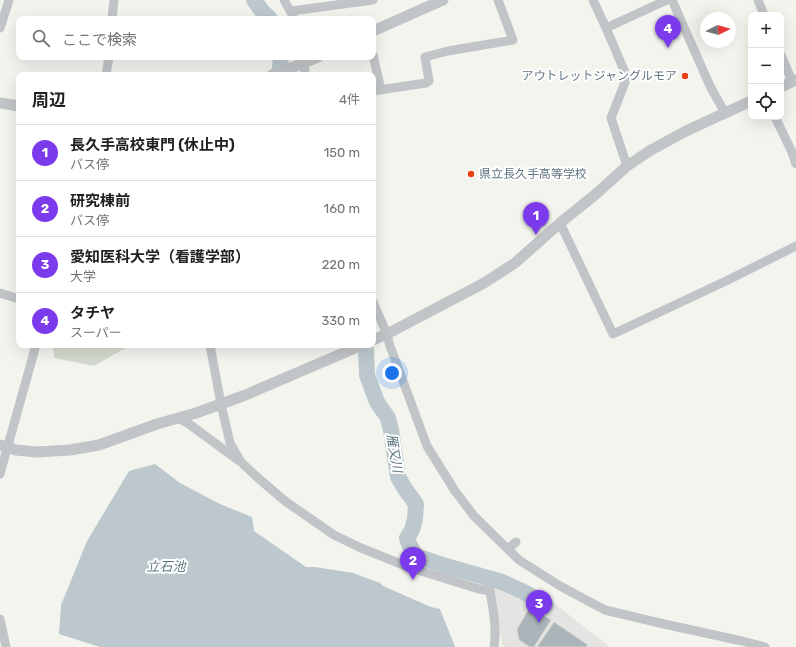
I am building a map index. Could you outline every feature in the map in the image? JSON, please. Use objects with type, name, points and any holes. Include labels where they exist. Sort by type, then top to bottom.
[{"type":"street","points":[[0,28],[9,0]]},
{"type":"street","points":[[112,16],[114,0]]},
{"type":"street","points":[[284,0],[292,15],[373,0]]},
{"type":"street","points":[[376,30],[443,0]]},
{"type":"street","points":[[377,91],[426,83],[429,81],[425,57],[448,51],[513,40],[498,0]]},
{"type":"street","points":[[593,0],[627,77],[611,118],[627,166]]},
{"type":"street","points":[[606,28],[667,0]]},
{"type":"street","points":[[672,0],[710,86],[725,113]]},
{"type":"street","points":[[758,0],[763,12]]},
{"type":"street","points":[[106,72],[108,60]]},
{"type":"street","points":[[280,72],[304,60],[305,72]]},
{"type":"street","points":[[374,60],[375,72]]},
{"type":"street","points":[[784,61],[794,81],[784,86]]},
{"type":"street","points":[[376,339],[484,283],[515,263],[627,166],[651,150],[686,131],[748,102]]},
{"type":"street","points":[[0,103],[16,106]]},
{"type":"street","points":[[776,120],[796,164]]},
{"type":"street","points":[[560,223],[613,334],[726,281],[796,246]]},
{"type":"street","points":[[0,293],[16,299]]},
{"type":"street","points":[[376,309],[387,334],[390,346],[427,446],[455,491],[474,516],[519,560],[560,586],[605,610],[764,647]]},
{"type":"street","points":[[0,474],[4,446],[35,348]]},
{"type":"street","points":[[211,348],[230,443],[241,462]]},
{"type":"street","points":[[4,446],[16,450],[37,452],[70,450],[99,445],[243,396],[355,348]]},
{"type":"street","points":[[178,418],[189,424],[241,462],[285,501],[334,535],[361,548],[411,568],[490,591],[495,625],[494,647]]},
{"type":"street","points":[[508,549],[516,542]]},
{"type":"street","points":[[0,619],[6,647]]},
{"type":"shaded area","points":[[53,348],[126,348],[94,366],[54,358]]},
{"type":"shaded area","points":[[488,572],[549,599],[610,647],[503,647]]},
{"type":"water","name":"立石池","points":[[155,464],[180,483],[220,504],[252,517],[254,531],[306,567],[353,573],[380,583],[383,586],[431,607],[440,609],[455,647],[100,647],[59,634],[61,605],[87,541],[129,471]]},
{"type":"building","points":[[530,607],[551,620],[534,647],[530,647],[519,640],[517,629]]},
{"type":"building","points":[[554,622],[588,645],[586,647],[537,647]]},
{"type":"waterway","name":"雁又川","points":[[254,0],[267,16]]},
{"type":"waterway","name":"雁又川","points":[[279,72],[281,60]]},
{"type":"waterway","name":"雁又川","points":[[366,350],[367,375],[377,402],[388,418],[398,477],[416,504],[415,519],[412,530],[407,538],[416,556],[502,582],[524,592],[546,605]]},
{"type":"place","name":"タチヤ","points":[[668,48]]},
{"type":"place","name":"アウトレットジャングルモア","points":[[685,76]]},
{"type":"place","name":"県立長久手高等学校","points":[[471,174]]},
{"type":"place","name":"長久手高校東門 (休止中)","points":[[536,235]]},
{"type":"place","name":"研究棟前","points":[[413,580]]},
{"type":"place","name":"愛知医科大学（看護学部）","points":[[539,623]]}]
